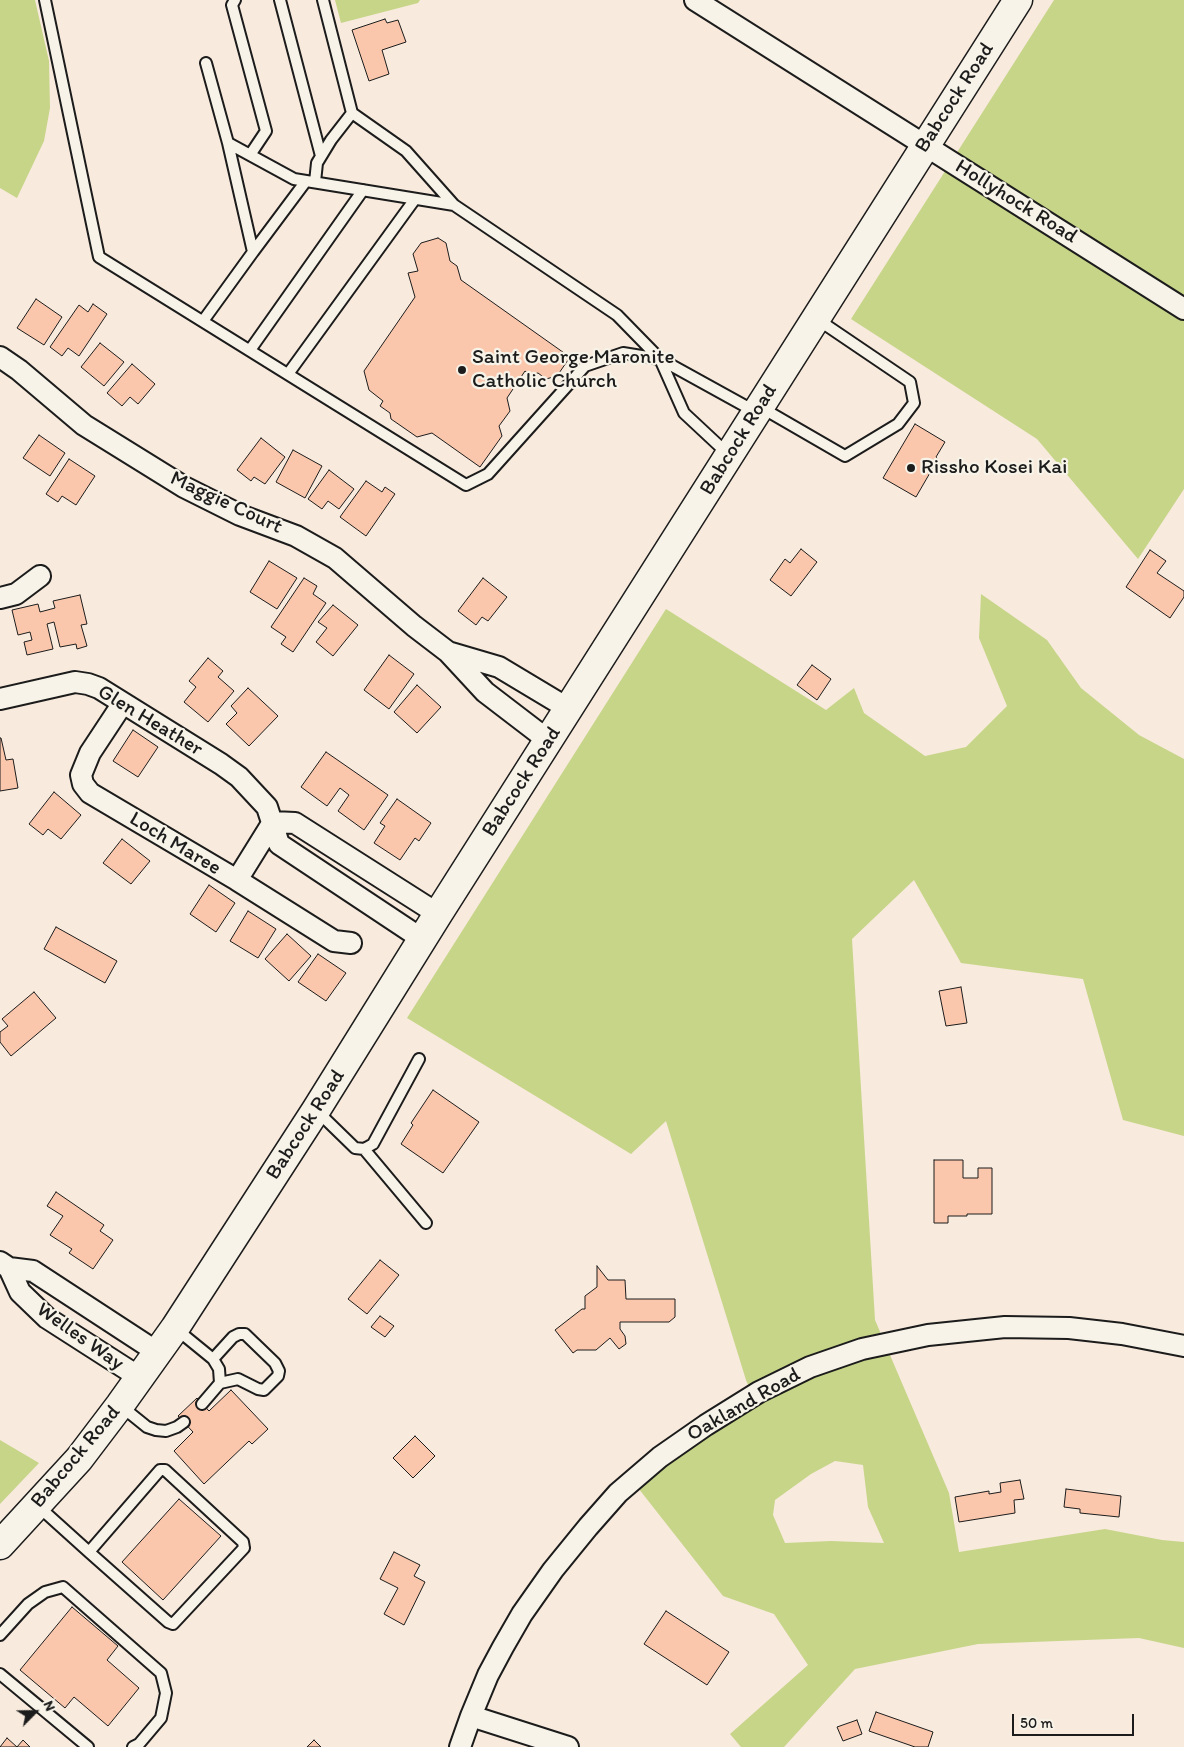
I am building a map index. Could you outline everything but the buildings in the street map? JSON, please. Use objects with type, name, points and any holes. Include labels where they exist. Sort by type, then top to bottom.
[{"type":"main road","name":"Babcock Road","points":[[0,1545],[79,1458],[175,1328],[316,1110],[422,939],[1018,0]]},
{"type":"street","name":"Hollyhock Road","points":[[695,0],[1184,309]]},
{"type":"street","name":"Maggie Court","points":[[0,357],[19,370],[84,425],[184,487],[240,515],[296,536],[335,558],[414,626],[448,652],[485,692],[549,741]]},
{"type":"street","points":[[0,598],[16,594],[40,576]]},
{"type":"street","name":"Maggie Court","points":[[448,652],[499,667],[569,709]]},
{"type":"street","name":"Glen Heather","points":[[0,699],[75,682],[99,688],[221,764],[238,777],[267,807],[279,844],[422,939]]},
{"type":"street","name":"Loch Maree","points":[[123,703],[90,753],[81,775],[90,793],[237,880],[334,941],[351,943]]},
{"type":"street","points":[[237,880],[273,822],[295,823],[438,914]]},
{"type":"street","name":"Welles Way","points":[[5,1265],[33,1271],[156,1352]]},
{"type":"street","name":"Welles Way","points":[[5,1265],[20,1292],[47,1318],[139,1377]]},
{"type":"street","name":"Oakland Road","points":[[460,1747],[488,1675],[522,1614],[553,1570],[612,1500],[660,1457],[706,1425],[759,1392],[818,1364],[862,1349],[928,1334],[1005,1327],[1069,1328],[1122,1334],[1184,1346]]},
{"type":"street","points":[[471,1716],[568,1747]]},
{"type":"lane","points":[[46,0],[100,257],[466,485],[488,474],[585,366],[623,353],[660,359]]},
{"type":"lane","points":[[235,0],[232,5],[266,131],[250,154]]},
{"type":"lane","points":[[280,0],[321,156]]},
{"type":"lane","points":[[322,0],[352,113],[406,150],[454,206],[617,316],[660,359],[845,456],[898,424],[914,403],[910,382],[816,319]]},
{"type":"lane","points":[[206,62],[228,143],[253,252]]},
{"type":"lane","points":[[203,321],[253,252],[311,181],[321,156],[352,113]]},
{"type":"lane","points":[[228,143],[294,179],[454,206]]},
{"type":"lane","points":[[250,350],[363,190]]},
{"type":"lane","points":[[288,374],[415,199]]},
{"type":"lane","points":[[660,359],[684,413],[729,456]]},
{"type":"lane","points":[[316,1110],[355,1148],[364,1149],[373,1144],[418,1059]]},
{"type":"lane","points":[[364,1149],[426,1224]]},
{"type":"lane","points":[[175,1328],[213,1359],[219,1369],[220,1383]]},
{"type":"lane","points":[[202,1404],[220,1383],[238,1379],[264,1390],[278,1376],[275,1363],[245,1334],[233,1337],[213,1359]]},
{"type":"lane","points":[[120,1405],[147,1427],[156,1430],[166,1431],[178,1428],[184,1422]]},
{"type":"lane","points":[[37,1505],[168,1622],[174,1624],[244,1548],[243,1542],[165,1470],[160,1470],[90,1552]]},
{"type":"lane","points":[[0,1635],[28,1604],[45,1592],[63,1587],[161,1673],[166,1693],[161,1718],[139,1744],[132,1747]]},
{"type":"lane","points":[[0,1674],[88,1747]]},
{"type":"green space","points":[[0,0],[35,0],[49,61],[50,108],[44,141],[17,198],[0,188]]},
{"type":"green space","points":[[335,0],[420,0],[418,3],[341,23]]},
{"type":"green space","points":[[1054,0],[1184,0],[1184,489],[1138,559],[1037,439],[851,319]]},
{"type":"green space","points":[[981,594],[1047,640],[1081,688],[1139,735],[1184,759],[1184,1136],[1123,1120],[1083,979],[961,963],[914,880],[852,939],[875,1320],[949,1493],[959,1552],[1105,1529],[1162,1540],[1184,1542],[1184,1648],[1139,1638],[978,1644],[855,1669],[784,1747],[741,1747],[730,1734],[808,1665],[774,1614],[723,1596],[635,1484],[755,1401],[746,1380],[666,1121],[631,1154],[407,1018],[666,609],[826,710],[854,688],[864,713],[925,756],[966,747],[1007,706],[979,638]],"holes":[[[835,1461],[863,1465],[868,1507],[884,1543],[831,1541],[785,1543],[773,1515],[775,1500],[811,1474]]]},
{"type":"green space","points":[[0,1440],[39,1463],[0,1504]]},
{"type":"place","name":"Saint George Maronite Catholic Church","points":[[462,370]]},
{"type":"place","name":"Rissho Kosei Kai","points":[[911,468]]}]
